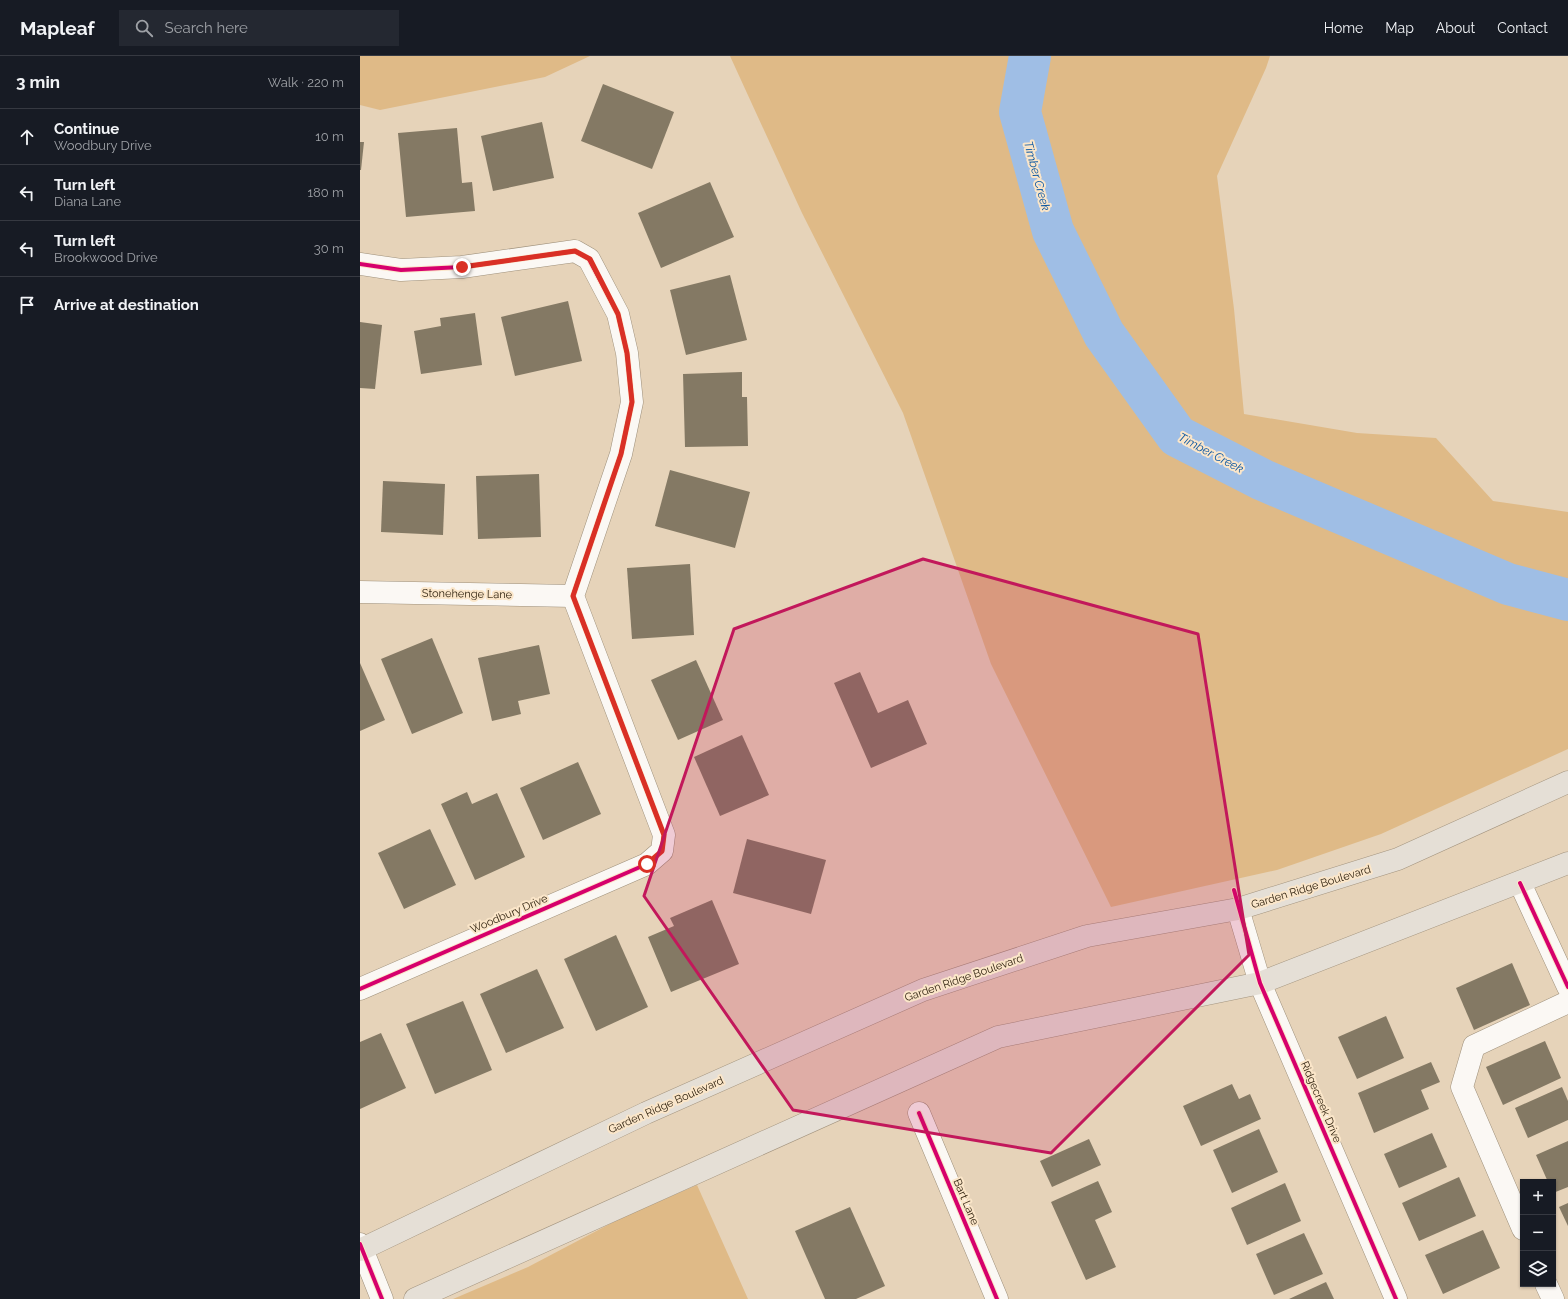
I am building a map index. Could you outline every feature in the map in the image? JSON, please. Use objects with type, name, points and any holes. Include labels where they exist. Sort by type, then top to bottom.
[{"type":"main road","name":"Garden Ridge Boulevard","points":[[361,1248],[646,1113],[923,990],[1087,936],[1238,909],[1398,859],[1568,782]]},
{"type":"main road","points":[[415,1299],[998,1037],[1260,983],[1520,883],[1568,863]]},
{"type":"street","points":[[360,264],[401,270],[462,267],[575,251],[590,259],[618,314],[627,353],[632,402],[621,454],[573,596]]},
{"type":"street","name":"Stonehenge Lane","points":[[360,592],[573,596]]},
{"type":"street","name":"Woodbury Drive","points":[[360,989],[647,864],[662,851],[664,835],[573,596]]},
{"type":"street","points":[[1520,883],[1568,987]]},
{"type":"street","name":"Ridgecreek Drive","points":[[1238,909],[1260,983],[1396,1299]]},
{"type":"street","points":[[1520,1222],[1462,1087],[1474,1046],[1568,1002]]},
{"type":"street","name":"Bart Lane","points":[[919,1113],[997,1299]]},
{"type":"street","points":[[361,1248],[382,1299]]},
{"type":"street","points":[[1547,1287],[1553,1299]]},
{"type":"highlighted area","points":[[923,559],[1198,634],[1249,955],[1051,1153],[793,1110],[644,896],[734,629]]},
{"type":"shaded area","points":[[360,56],[590,56],[545,77],[380,110],[360,105]]},
{"type":"shaded area","points":[[730,56],[1270,56],[1217,176],[1234,309],[1244,414],[1357,433],[1436,438],[1493,501],[1568,512],[1568,749],[1381,834],[1277,870],[1111,907],[991,664],[903,413],[802,213]]},
{"type":"shaded area","points":[[697,1185],[748,1299],[453,1299],[528,1267],[623,1217]]},
{"type":"building","points":[[603,84],[674,112],[652,169],[581,141]]},
{"type":"building","points":[[542,122],[554,178],[493,191],[481,136]]},
{"type":"building","points":[[457,128],[462,183],[472,182],[475,211],[406,217],[398,133]]},
{"type":"building","points":[[360,142],[364,142],[361,170],[360,170]]},
{"type":"building","points":[[710,182],[734,237],[661,268],[638,213]]},
{"type":"building","points":[[730,275],[747,340],[686,355],[670,290]]},
{"type":"building","points":[[568,301],[582,361],[515,376],[501,317]]},
{"type":"building","points":[[475,313],[482,365],[421,374],[414,331],[441,326],[440,318]]},
{"type":"building","points":[[360,322],[382,325],[375,389],[360,388]]},
{"type":"building","points":[[742,372],[742,397],[747,397],[748,446],[685,447],[683,374]]},
{"type":"building","points":[[670,470],[750,492],[735,548],[655,526]]},
{"type":"building","points":[[539,474],[541,537],[478,539],[476,476]]},
{"type":"building","points":[[383,481],[445,484],[443,535],[381,532]]},
{"type":"building","points":[[690,564],[694,635],[632,639],[627,568]]},
{"type":"building","points":[[432,638],[463,713],[412,734],[381,659]]},
{"type":"building","points":[[539,645],[550,694],[518,701],[521,714],[492,721],[478,658]]},
{"type":"building","points":[[696,660],[723,720],[678,740],[651,680]]},
{"type":"building","points":[[360,663],[385,720],[360,731]]},
{"type":"building","points":[[860,672],[878,713],[908,700],[927,744],[871,768],[834,683]]},
{"type":"building","points":[[742,735],[769,795],[720,816],[694,757]]},
{"type":"building","points":[[578,762],[601,814],[543,840],[520,788]]},
{"type":"building","points":[[467,792],[472,804],[497,793],[525,857],[475,880],[441,804]]},
{"type":"building","points":[[430,829],[456,885],[404,909],[378,853]]},
{"type":"building","points":[[747,839],[826,860],[811,914],[733,893]]},
{"type":"building","points":[[712,900],[739,964],[671,992],[648,937],[674,926],[670,918]]},
{"type":"building","points":[[616,935],[648,1007],[596,1031],[564,959]]},
{"type":"building","points":[[1512,963],[1530,1005],[1474,1030],[1456,988]]},
{"type":"building","points":[[537,969],[564,1028],[506,1053],[480,994]]},
{"type":"building","points":[[463,1001],[492,1070],[435,1094],[406,1024]]},
{"type":"building","points":[[1386,1016],[1404,1058],[1357,1079],[1338,1037]]},
{"type":"building","points":[[381,1033],[406,1088],[360,1109],[360,1042]]},
{"type":"building","points":[[1545,1041],[1561,1078],[1503,1105],[1486,1067]]},
{"type":"building","points":[[1431,1062],[1440,1082],[1421,1090],[1429,1109],[1374,1133],[1358,1093]]},
{"type":"building","points":[[1232,1084],[1239,1099],[1250,1094],[1261,1119],[1201,1146],[1183,1106]]},
{"type":"building","points":[[1562,1087],[1568,1101],[1568,1120],[1528,1138],[1515,1108]]},
{"type":"building","points":[[1259,1129],[1278,1172],[1232,1193],[1213,1150]]},
{"type":"building","points":[[1432,1133],[1447,1167],[1399,1188],[1384,1154]]},
{"type":"building","points":[[1089,1139],[1101,1165],[1052,1187],[1040,1161]]},
{"type":"building","points":[[1568,1141],[1568,1187],[1556,1192],[1556,1179],[1547,1179],[1536,1155]]},
{"type":"building","points":[[1459,1177],[1476,1216],[1419,1241],[1402,1203]]},
{"type":"building","points":[[1098,1181],[1112,1212],[1095,1220],[1116,1267],[1086,1280],[1051,1202]]},
{"type":"building","points":[[1285,1183],[1301,1221],[1247,1245],[1231,1208]]},
{"type":"building","points":[[1568,1203],[1568,1226],[1559,1207]]},
{"type":"building","points":[[850,1207],[885,1286],[856,1299],[825,1299],[795,1231]]},
{"type":"building","points":[[1483,1230],[1500,1268],[1443,1294],[1425,1255]]},
{"type":"building","points":[[1304,1233],[1323,1274],[1274,1295],[1256,1254]]},
{"type":"building","points":[[1326,1282],[1334,1299],[1289,1299]]},
{"type":"waterway","name":"Timber Creek","points":[[1030,56],[1020,112],[1053,231],[1104,334],[1177,436],[1263,480],[1508,584],[1568,600]]},
{"type":"cycle path","points":[[360,264],[401,270],[462,267],[575,251],[589,259],[618,314],[627,353],[632,402],[621,454],[573,596],[664,835],[662,851],[647,864],[360,989]]},
{"type":"cycle path","points":[[1520,883],[1568,987]]},
{"type":"cycle path","points":[[1234,890],[1260,983],[1396,1299]]},
{"type":"cycle path","points":[[919,1113],[997,1299]]},
{"type":"cycle path","points":[[360,1244],[382,1299]]},
{"type":"route","points":[[462,267],[575,251],[590,259],[618,314],[627,353],[632,402],[621,454],[573,596],[664,835],[662,851],[647,864]]}]
